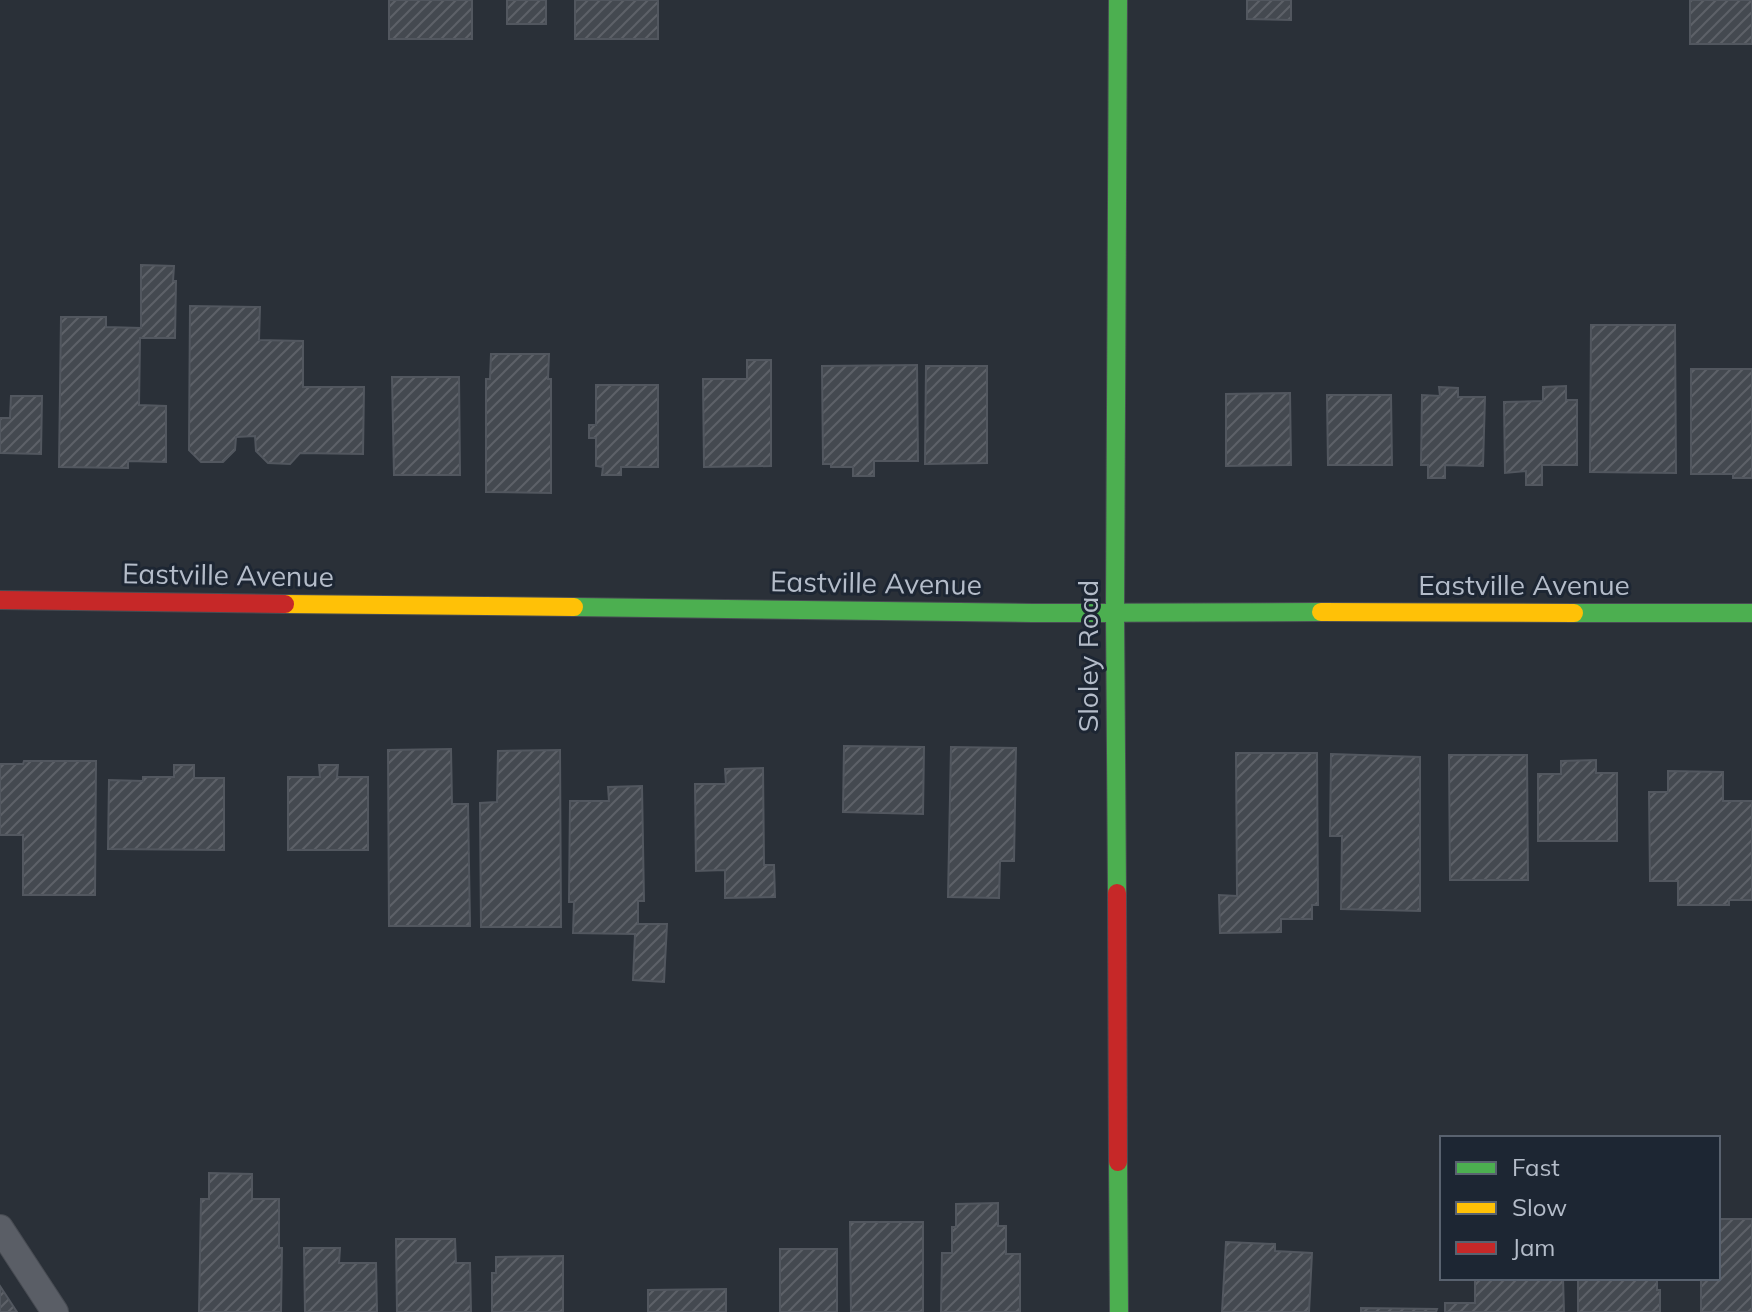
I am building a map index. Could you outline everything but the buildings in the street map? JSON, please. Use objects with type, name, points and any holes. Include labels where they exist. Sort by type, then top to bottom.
[{"type":"street","name":"Sloley Road","points":[[1118,0],[1115,612],[1119,1312]]},
{"type":"street","name":"Eastville Avenue","points":[[0,600],[1033,613],[1752,613]]},
{"type":"lane","points":[[0,1228],[55,1312]]},
{"type":"traffic: fast","points":[[1117,893],[1118,0]]},
{"type":"traffic: fast","points":[[574,607],[1033,613],[1321,612]]},
{"type":"traffic: fast","points":[[1574,613],[1752,613]]},
{"type":"traffic: fast","points":[[1118,1162],[1119,1312]]},
{"type":"traffic: slow","points":[[285,604],[574,607]]},
{"type":"traffic: slow","points":[[1321,612],[1574,613]]},
{"type":"traffic: jam","points":[[0,600],[285,604]]},
{"type":"traffic: jam","points":[[1117,893],[1118,1162]]}]
